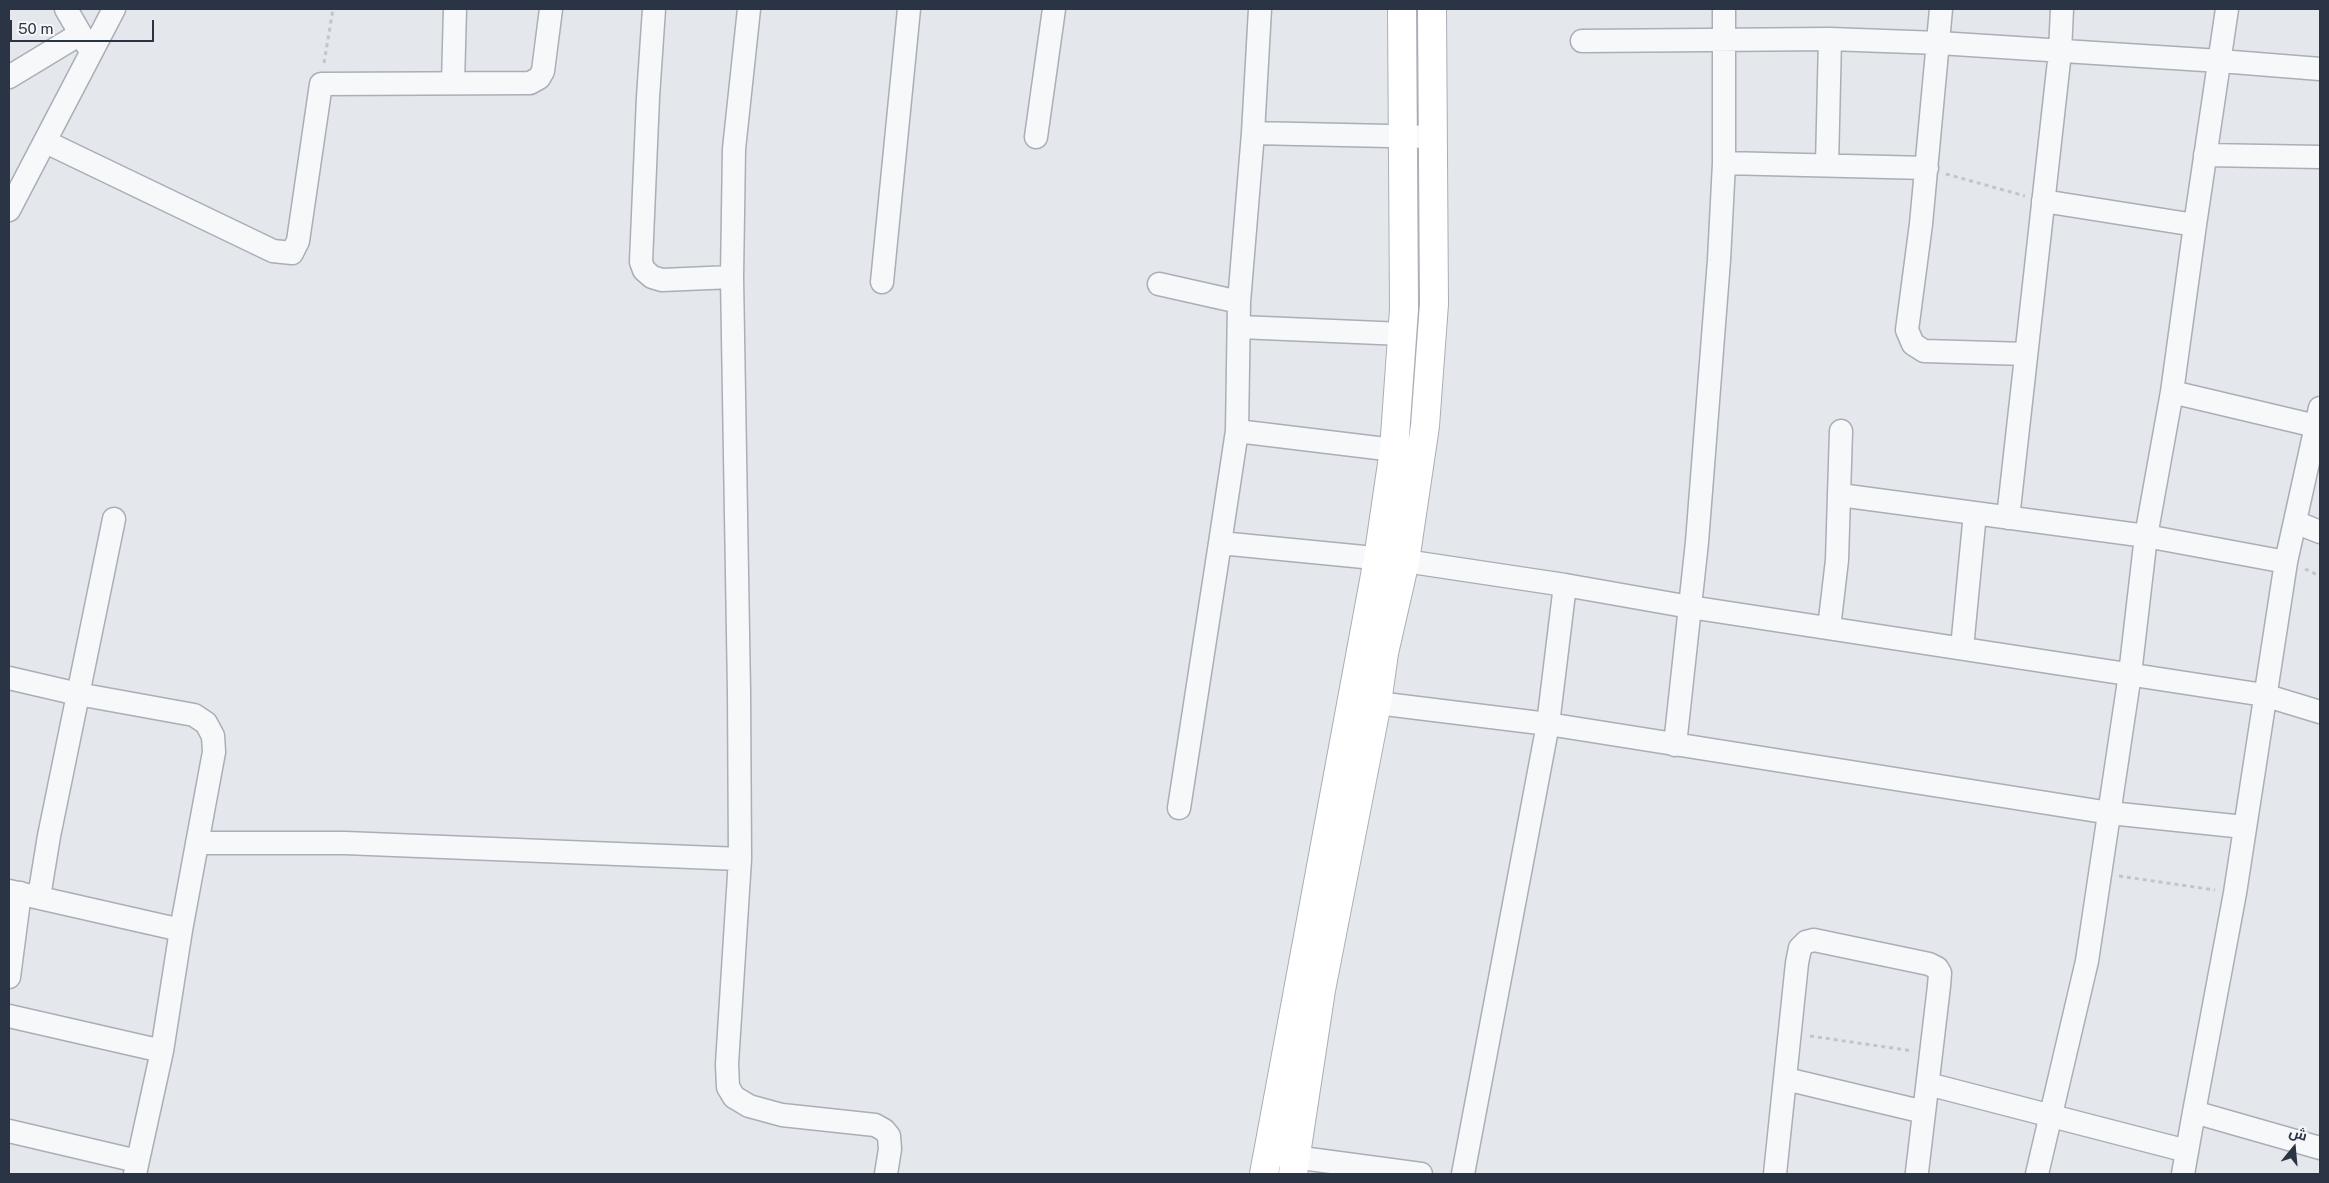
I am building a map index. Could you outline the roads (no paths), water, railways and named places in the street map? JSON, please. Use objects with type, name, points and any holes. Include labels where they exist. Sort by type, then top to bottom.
[{"type":"main road","points":[[1294,1166],[1321,990],[1384,652],[1391,560],[1394,450],[1403,334],[1404,136],[1402,9]]},
{"type":"main road","points":[[1266,1164],[1391,560],[1425,426],[1432,323],[1434,137],[1432,9]]},
{"type":"street","points":[[66,9],[92,53]]},
{"type":"street","points":[[9,210],[114,9]]},
{"type":"street","points":[[453,83],[455,9]]},
{"type":"street","points":[[46,142],[273,251],[292,253],[298,241],[321,84],[530,83],[539,78],[543,71],[551,9]]},
{"type":"street","points":[[654,9],[641,262],[644,270],[652,277],[662,280],[732,277]]},
{"type":"street","points":[[745,9],[734,149],[732,277],[740,859],[727,1064],[728,1087],[734,1097],[749,1106],[782,1114],[875,1125],[884,1130],[889,1136],[890,1149],[886,1174]]},
{"type":"street","points":[[882,282],[909,9]]},
{"type":"street","points":[[1036,137],[1054,9]]},
{"type":"street","points":[[1179,808],[1237,431],[1239,302],[1253,133],[1260,9]]},
{"type":"street","points":[[1675,745],[1690,607],[1712,348],[1724,163],[1724,9]]},
{"type":"street","points":[[1941,9],[1927,168],[1917,258],[1908,316],[1910,340],[1917,348],[1932,353],[2026,354]]},
{"type":"street","points":[[2008,518],[2060,52],[2062,9]]},
{"type":"street","points":[[2038,1174],[2086,961],[2101,873],[2130,674],[2146,536],[2172,392],[2194,225],[2227,9]]},
{"type":"street","points":[[9,77],[80,34]]},
{"type":"street","points":[[1827,165],[1830,39]]},
{"type":"street","points":[[1582,41],[1830,39],[1939,43],[2320,69]]},
{"type":"street","points":[[1253,133],[1434,137]]},
{"type":"street","points":[[2205,155],[2320,157]]},
{"type":"street","points":[[1724,163],[1927,168]]},
{"type":"street","points":[[2043,201],[2194,225]]},
{"type":"street","points":[[1159,284],[1239,302]]},
{"type":"street","points":[[1240,328],[1403,334]]},
{"type":"street","points":[[2172,392],[2319,421],[2286,562],[2235,893],[2182,1174]]},
{"type":"street","points":[[1237,431],[1394,450]]},
{"type":"street","points":[[1829,628],[1837,560],[1841,431]]},
{"type":"street","points":[[1840,495],[2146,536],[2286,562]]},
{"type":"street","points":[[1962,648],[1975,513]]},
{"type":"street","points":[[9,977],[23,893],[49,836],[114,519]]},
{"type":"street","points":[[2295,522],[2320,532]]},
{"type":"street","points":[[1220,543],[1391,560],[1565,585],[1690,607],[2264,695],[2320,712]]},
{"type":"street","points":[[1463,1174],[1548,724],[1565,585]]},
{"type":"street","points":[[9,678],[78,694],[194,715],[206,723],[212,736],[214,752],[181,930],[162,1051],[136,1168],[9,1131]]},
{"type":"street","points":[[1376,702],[1548,724],[2110,813],[2244,827]]},
{"type":"street","points":[[197,843],[346,843],[740,859]]},
{"type":"street","points":[[23,893],[181,930]]},
{"type":"street","points":[[1775,1174],[1800,948],[1806,942],[1814,940],[1826,941],[1938,968],[1939,986],[1917,1172]]},
{"type":"street","points":[[9,1016],[162,1051]]},
{"type":"street","points":[[1786,1079],[1924,1112]]},
{"type":"street","points":[[1928,1084],[2187,1151]]},
{"type":"street","points":[[2194,1112],[2320,1148]]},
{"type":"street","points":[[1266,1164],[1421,1174]]}]
